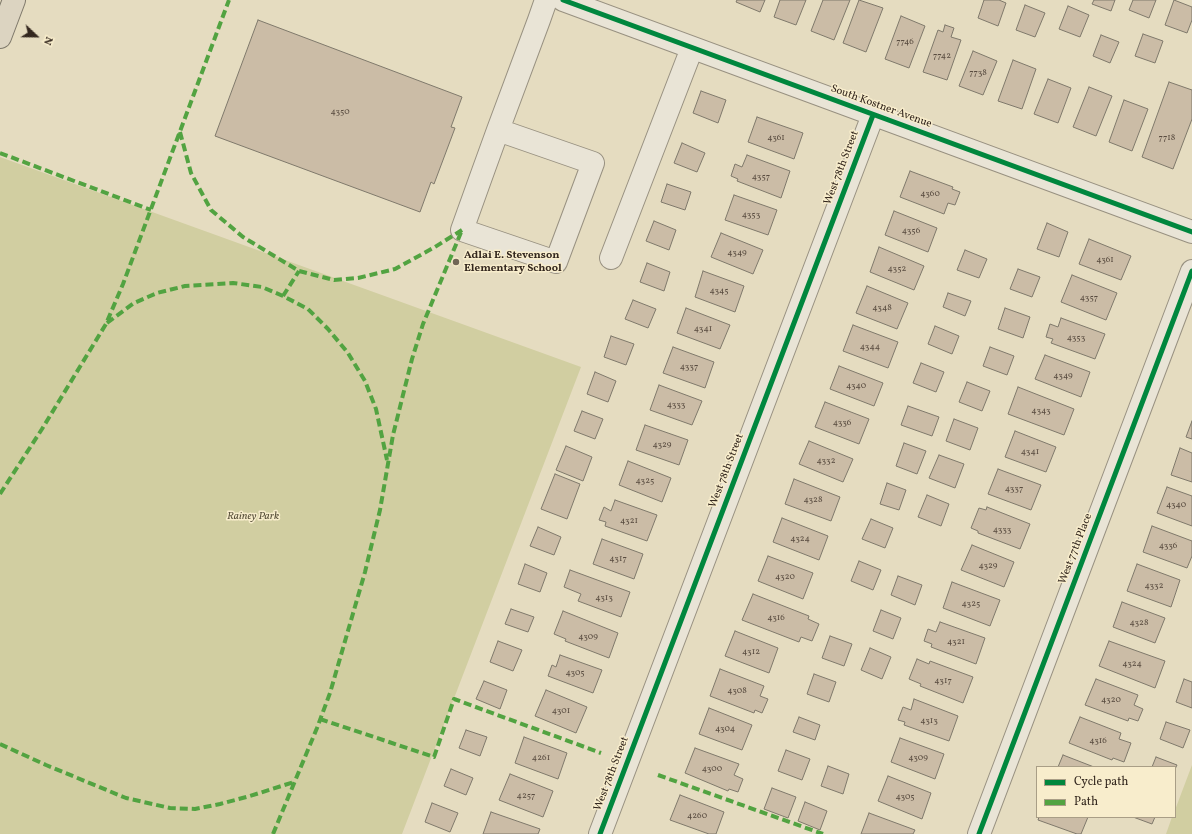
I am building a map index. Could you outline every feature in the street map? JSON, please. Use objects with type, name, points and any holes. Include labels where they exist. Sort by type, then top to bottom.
[{"type":"main road","points":[[0,36],[14,0]]},
{"type":"street","points":[[498,130],[593,163],[556,262],[462,230],[498,130],[546,0]]},
{"type":"street","name":"South Kostner Avenue","points":[[563,0],[1192,232]]},
{"type":"street","points":[[611,258],[692,48]]},
{"type":"street","name":"West 78th Street","points":[[600,834],[873,115]]},
{"type":"street","name":"West 77th Place","points":[[979,834],[1192,271]]},
{"type":"green space","name":"Rainey Park","points":[[0,157],[581,367],[402,834],[0,834]]},
{"type":"green space","points":[[1192,765],[1192,834],[1166,834],[1172,818],[1176,818],[1176,807]]},
{"type":"building","points":[[737,0],[765,0],[760,12],[736,2]]},
{"type":"building","points":[[780,0],[806,0],[796,25],[774,17]]},
{"type":"building","points":[[823,0],[850,0],[834,40],[811,31]]},
{"type":"building","points":[[859,0],[883,8],[866,52],[843,43]]},
{"type":"building","points":[[984,0],[999,0],[1006,3],[998,26],[978,18]]},
{"type":"building","points":[[1094,0],[1115,0],[1111,11],[1092,4]]},
{"type":"building","points":[[1133,0],[1156,0],[1149,18],[1129,10]]},
{"type":"building","points":[[1174,0],[1192,7],[1192,20],[1187,33],[1165,25]]},
{"type":"building","points":[[1025,5],[1045,13],[1035,37],[1016,30]]},
{"type":"building","points":[[1068,6],[1089,15],[1080,37],[1059,29]]},
{"type":"building","points":[[901,16],[925,26],[909,68],[885,59]]},
{"type":"building","points":[[258,20],[462,97],[451,127],[455,128],[434,184],[431,182],[420,212],[215,136]]},
{"type":"building","points":[[945,25],[954,28],[951,37],[961,40],[947,80],[923,72],[938,30],[943,32]]},
{"type":"building","points":[[1143,34],[1163,41],[1155,63],[1135,56]]},
{"type":"building","points":[[1101,35],[1119,42],[1110,63],[1093,56]]},
{"type":"building","points":[[973,51],[997,61],[983,95],[959,86]]},
{"type":"building","points":[[1013,60],[1036,69],[1022,109],[998,101]]},
{"type":"building","points":[[1048,79],[1071,88],[1058,123],[1034,114]]},
{"type":"building","points":[[1169,82],[1192,90],[1192,119],[1173,169],[1142,157]]},
{"type":"building","points":[[1089,87],[1112,96],[1096,136],[1073,127]]},
{"type":"building","points":[[701,91],[726,100],[718,123],[693,113]]},
{"type":"building","points":[[1124,100],[1148,109],[1132,151],[1109,142]]},
{"type":"building","points":[[757,117],[803,133],[794,159],[748,142]]},
{"type":"building","points":[[682,143],[705,153],[697,172],[674,163]]},
{"type":"building","points":[[747,155],[790,171],[781,198],[737,181],[738,179],[731,176],[735,164],[742,167]]},
{"type":"building","points":[[910,171],[953,187],[952,189],[960,192],[955,205],[948,203],[944,214],[900,197]]},
{"type":"building","points":[[667,184],[691,192],[685,210],[661,202]]},
{"type":"building","points":[[734,195],[777,210],[768,235],[725,220]]},
{"type":"building","points":[[894,211],[937,228],[928,252],[885,235]]},
{"type":"building","points":[[654,221],[676,230],[669,250],[646,241]]},
{"type":"building","points":[[1047,223],[1068,232],[1059,257],[1037,249]]},
{"type":"building","points":[[721,233],[763,250],[753,274],[711,257]]},
{"type":"building","points":[[1089,239],[1131,256],[1121,280],[1079,264]]},
{"type":"building","points":[[879,247],[924,266],[914,290],[870,272]]},
{"type":"building","points":[[965,250],[987,259],[979,278],[957,270]]},
{"type":"building","points":[[647,263],[670,272],[664,291],[640,282]]},
{"type":"building","points":[[1018,269],[1040,277],[1032,297],[1010,289]]},
{"type":"building","points":[[703,271],[744,286],[735,312],[695,297]]},
{"type":"building","points":[[1072,275],[1117,293],[1106,320],[1061,302]]},
{"type":"building","points":[[867,286],[908,303],[897,329],[856,313]]},
{"type":"building","points":[[948,293],[971,301],[965,316],[943,307]]},
{"type":"building","points":[[633,300],[656,309],[648,328],[625,319]]},
{"type":"building","points":[[686,308],[730,325],[720,349],[677,333]]},
{"type":"building","points":[[1005,308],[1030,317],[1023,338],[998,329]]},
{"type":"building","points":[[1061,318],[1105,334],[1095,359],[1051,343],[1053,339],[1046,337],[1050,324],[1058,327]]},
{"type":"building","points":[[853,325],[898,342],[888,368],[843,351]]},
{"type":"building","points":[[935,326],[959,336],[952,354],[928,344]]},
{"type":"building","points":[[611,336],[634,344],[626,365],[604,357]]},
{"type":"building","points":[[673,347],[714,362],[705,388],[663,373]]},
{"type":"building","points":[[990,347],[1014,356],[1007,375],[983,366]]},
{"type":"building","points":[[1045,355],[1090,372],[1081,397],[1035,379]]},
{"type":"building","points":[[921,363],[944,372],[936,392],[913,383]]},
{"type":"building","points":[[839,366],[883,383],[874,406],[830,389]]},
{"type":"building","points":[[595,372],[616,381],[608,402],[587,394]]},
{"type":"building","points":[[967,382],[990,391],[982,411],[959,402]]},
{"type":"building","points":[[659,385],[702,401],[692,425],[650,410]]},
{"type":"building","points":[[1018,387],[1074,409],[1064,435],[1008,414]]},
{"type":"building","points":[[825,402],[869,419],[859,444],[815,427]]},
{"type":"building","points":[[908,406],[939,417],[932,436],[901,425]]},
{"type":"building","points":[[582,411],[603,419],[595,439],[574,431]]},
{"type":"building","points":[[954,419],[978,428],[970,450],[946,441]]},
{"type":"building","points":[[1192,421],[1192,439],[1186,437]]},
{"type":"building","points":[[645,425],[688,440],[679,465],[636,450]]},
{"type":"building","points":[[1015,431],[1056,447],[1046,472],[1005,457]]},
{"type":"building","points":[[809,441],[853,459],[843,482],[799,464]]},
{"type":"building","points":[[904,443],[926,451],[917,474],[896,466]]},
{"type":"building","points":[[566,446],[592,457],[583,481],[556,470]]},
{"type":"building","points":[[1180,448],[1192,453],[1192,482],[1171,475]]},
{"type":"building","points":[[939,455],[964,464],[955,488],[929,478]]},
{"type":"building","points":[[628,461],[671,478],[662,502],[619,485]]},
{"type":"building","points":[[998,469],[1041,485],[1031,510],[988,494]]},
{"type":"building","points":[[555,474],[580,484],[567,519],[541,509]]},
{"type":"building","points":[[794,479],[840,497],[831,521],[785,504]]},
{"type":"building","points":[[887,483],[906,490],[899,510],[880,504]]},
{"type":"building","points":[[1167,487],[1192,496],[1192,526],[1157,513]]},
{"type":"building","points":[[927,495],[949,504],[941,526],[918,517]]},
{"type":"building","points":[[615,500],[657,515],[647,541],[605,526],[606,522],[599,520],[604,507],[611,511]]},
{"type":"building","points":[[987,507],[1030,524],[1020,549],[978,533],[978,531],[971,528],[979,508],[986,510]]},
{"type":"building","points":[[782,518],[828,536],[819,560],[773,542]]},
{"type":"building","points":[[871,519],[893,528],[885,548],[862,539]]},
{"type":"building","points":[[1152,526],[1192,541],[1192,556],[1187,568],[1143,552]]},
{"type":"building","points":[[538,527],[561,537],[554,555],[530,546]]},
{"type":"building","points":[[602,539],[643,554],[634,579],[593,564]]},
{"type":"building","points":[[972,545],[1014,562],[1004,587],[961,570]]},
{"type":"building","points":[[768,556],[813,573],[803,599],[758,581]]},
{"type":"building","points":[[859,561],[881,570],[873,590],[851,581]]},
{"type":"building","points":[[525,564],[547,573],[540,592],[518,584]]},
{"type":"building","points":[[1137,564],[1180,580],[1171,607],[1127,591]]},
{"type":"building","points":[[570,570],[630,592],[621,617],[578,601],[581,594],[564,587]]},
{"type":"building","points":[[898,576],[922,585],[915,605],[891,595]]},
{"type":"building","points":[[952,582],[1000,600],[990,626],[943,608]]},
{"type":"building","points":[[753,594],[809,616],[808,619],[819,624],[812,641],[801,637],[799,642],[742,620]]},
{"type":"building","points":[[1122,602],[1165,618],[1155,643],[1113,627]]},
{"type":"building","points":[[511,609],[534,617],[528,632],[505,624]]},
{"type":"building","points":[[881,610],[901,618],[893,639],[873,631]]},
{"type":"building","points":[[563,611],[618,633],[609,658],[565,641],[566,639],[554,634]]},
{"type":"building","points":[[940,622],[985,638],[976,664],[931,647],[932,644],[924,641],[928,629],[936,632]]},
{"type":"building","points":[[735,631],[778,648],[769,673],[725,656]]},
{"type":"building","points":[[830,636],[852,644],[844,666],[822,658]]},
{"type":"building","points":[[498,641],[522,650],[513,671],[490,662]]},
{"type":"building","points":[[1109,641],[1165,661],[1155,688],[1099,666]]},
{"type":"building","points":[[870,648],[891,657],[882,679],[861,670]]},
{"type":"building","points":[[560,655],[602,670],[593,693],[548,676],[552,665],[556,667]]},
{"type":"building","points":[[917,659],[929,664],[930,661],[973,677],[963,703],[920,686],[921,684],[909,679]]},
{"type":"building","points":[[720,669],[764,686],[760,696],[768,699],[762,713],[755,710],[754,713],[710,696]]},
{"type":"building","points":[[814,674],[836,682],[829,702],[807,694]]},
{"type":"building","points":[[1096,679],[1138,695],[1134,705],[1143,709],[1138,721],[1129,718],[1128,721],[1085,705]]},
{"type":"building","points":[[1184,679],[1192,682],[1192,708],[1176,702]]},
{"type":"building","points":[[484,681],[507,690],[500,709],[476,699]]},
{"type":"building","points":[[546,690],[587,707],[576,733],[535,716]]},
{"type":"building","points":[[914,699],[958,716],[949,741],[904,725],[905,722],[898,720],[903,707],[911,710]]},
{"type":"building","points":[[709,708],[752,725],[742,750],[699,734]]},
{"type":"building","points":[[799,717],[820,725],[815,740],[793,732]]},
{"type":"building","points":[[1080,717],[1121,733],[1119,739],[1131,743],[1124,762],[1113,758],[1112,760],[1069,743]]},
{"type":"building","points":[[1166,722],[1190,730],[1183,748],[1160,739]]},
{"type":"building","points":[[466,730],[487,737],[480,756],[459,748]]},
{"type":"building","points":[[524,737],[567,753],[558,779],[515,763]]},
{"type":"building","points":[[900,738],[944,754],[935,779],[891,762]]},
{"type":"building","points":[[695,748],[739,764],[734,775],[743,779],[738,792],[729,789],[728,791],[685,773]]},
{"type":"building","points":[[786,750],[810,759],[802,780],[778,771]]},
{"type":"building","points":[[1063,755],[1091,766],[1058,766]]},
{"type":"building","points":[[1156,757],[1177,765],[1176,767],[1152,766]]},
{"type":"building","points":[[828,766],[849,774],[843,794],[821,786]]},
{"type":"building","points":[[451,769],[473,778],[466,795],[444,786]]},
{"type":"building","points":[[510,774],[553,791],[543,817],[499,800]]},
{"type":"building","points":[[888,776],[931,793],[922,819],[878,801]]},
{"type":"building","points":[[772,788],[796,797],[788,818],[764,809]]},
{"type":"building","points":[[680,795],[724,812],[716,834],[709,834],[670,820]]},
{"type":"building","points":[[805,802],[827,811],[820,830],[798,821]]},
{"type":"building","points":[[432,803],[458,813],[450,832],[425,822]]},
{"type":"building","points":[[491,812],[540,829],[538,834],[483,834]]},
{"type":"building","points":[[869,813],[915,830],[913,834],[861,834]]},
{"type":"building","points":[[1039,818],[1088,818],[1081,834],[1077,834],[1038,820]]},
{"type":"building","points":[[1136,818],[1155,818],[1152,824]]},
{"type":"marked path","points":[[0,494],[42,429],[106,324],[123,284],[229,0]]},
{"type":"marked path","points":[[180,132],[191,173],[211,210],[243,237],[299,271],[334,280],[358,278],[395,269],[462,230]]},
{"type":"marked path","points":[[0,153],[151,210]]},
{"type":"marked path","points":[[273,834],[330,693],[365,572],[380,510],[393,435],[412,359],[423,324],[462,230]]},
{"type":"marked path","points":[[283,296],[299,271]]},
{"type":"marked path","points":[[107,323],[134,303],[157,293],[185,286],[233,283],[262,287],[283,296],[308,309],[328,329],[348,353],[365,381],[376,409],[387,460]]},
{"type":"marked path","points":[[320,719],[434,757],[454,699],[601,753]]},
{"type":"marked path","points":[[0,744],[126,798],[170,808],[195,809],[220,804],[294,782]]},
{"type":"marked path","points":[[658,775],[823,834]]},
{"type":"cycle path","points":[[563,0],[1192,232]]},
{"type":"cycle path","points":[[600,834],[873,115]]},
{"type":"cycle path","points":[[979,834],[1192,271]]},
{"type":"place","name":"Adlai E. Stevenson Elementary School","points":[[456,262]]}]
